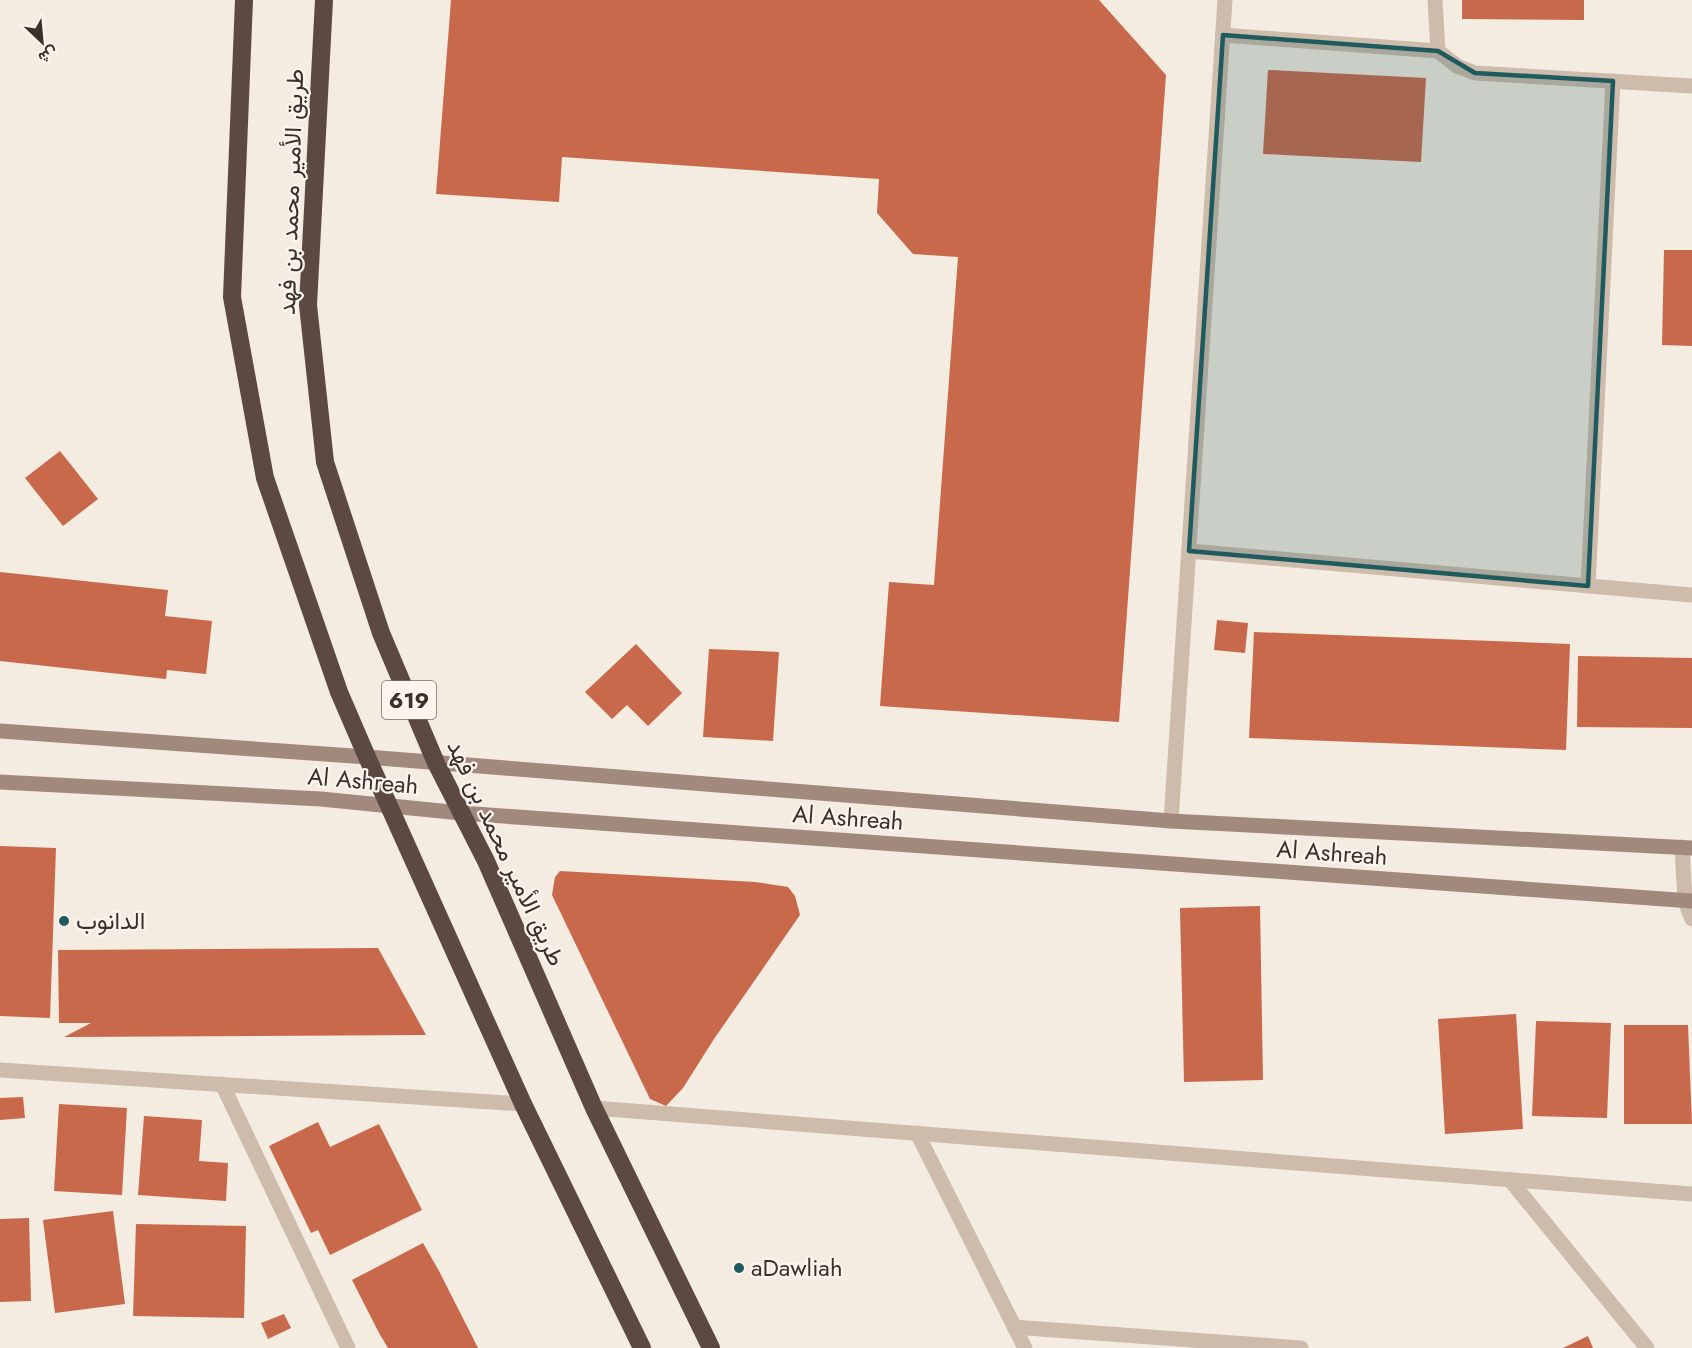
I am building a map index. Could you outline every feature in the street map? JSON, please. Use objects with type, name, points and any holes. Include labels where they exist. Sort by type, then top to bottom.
[{"type":"highway","name":"619","points":[[244,0],[232,297],[265,478],[339,692],[367,757],[523,1104],[642,1348]]},
{"type":"highway","name":"طريق الأمير محمد بن فهد","points":[[324,0],[308,306],[325,462],[381,633],[436,763],[486,861],[594,1108],[711,1348]]},
{"type":"street","points":[[1170,821],[1225,0]]},
{"type":"street","points":[[1435,0],[1438,51]]},
{"type":"street","points":[[1223,35],[1438,51],[1457,66],[1474,73],[1692,86]]},
{"type":"street","points":[[1588,586],[1613,81]]},
{"type":"street","points":[[1189,551],[1692,595]]},
{"type":"street","points":[[0,732],[367,757],[1170,821],[1687,847],[1688,901],[1692,919]]},
{"type":"street","name":"Al Ashreah","points":[[0,782],[321,799],[460,813],[1688,901]]},
{"type":"street","points":[[0,1070],[523,1104]]},
{"type":"street","points":[[222,1084],[348,1348]]},
{"type":"street","points":[[594,1108],[1692,1194]]},
{"type":"street","points":[[917,1133],[1025,1348]]},
{"type":"street","points":[[1510,1180],[1647,1348]]},
{"type":"street","points":[[1014,1326],[1301,1348]]},
{"type":"highlighted area","points":[[1223,35],[1438,51],[1475,73],[1613,81],[1588,586],[1189,551]]},
{"type":"building","points":[[451,0],[1099,0],[1166,75],[1119,722],[880,706],[889,582],[934,585],[958,257],[913,254],[877,213],[879,179],[562,157],[559,202],[436,194]]},
{"type":"building","points":[[1462,0],[1584,0],[1584,20],[1462,19]]},
{"type":"building","points":[[1268,70],[1426,78],[1421,162],[1263,154]]},
{"type":"building","points":[[1664,250],[1692,250],[1692,346],[1662,345]]},
{"type":"building","points":[[60,451],[98,499],[63,526],[25,478]]},
{"type":"building","points":[[0,572],[168,590],[165,616],[212,621],[206,674],[167,670],[166,679],[0,661]]},
{"type":"building","points":[[1217,620],[1248,623],[1245,653],[1214,650]]},
{"type":"building","points":[[1254,632],[1570,644],[1566,750],[1249,738]]},
{"type":"building","points":[[636,644],[682,693],[648,726],[627,705],[612,719],[585,692]]},
{"type":"building","points":[[709,649],[779,652],[773,741],[703,737]]},
{"type":"building","points":[[1578,656],[1692,658],[1692,728],[1577,727]]},
{"type":"building","points":[[0,846],[56,848],[50,1018],[0,1016]]},
{"type":"building","points":[[560,871],[755,882],[788,887],[795,896],[800,915],[683,1088],[666,1106],[650,1099],[552,895],[555,877]]},
{"type":"building","points":[[1260,906],[1263,1080],[1184,1082],[1180,908]]},
{"type":"building","points":[[378,948],[426,1035],[64,1037],[91,1023],[59,1023],[58,950]]},
{"type":"building","points":[[1516,1014],[1523,1129],[1445,1134],[1438,1019]]},
{"type":"building","points":[[1536,1021],[1611,1023],[1607,1118],[1532,1116]]},
{"type":"building","points":[[1624,1025],[1688,1025],[1692,1124],[1624,1124]]},
{"type":"building","points":[[23,1097],[25,1118],[0,1120],[0,1098]]},
{"type":"building","points":[[59,1104],[127,1108],[122,1195],[54,1191]]},
{"type":"building","points":[[144,1116],[202,1120],[199,1161],[228,1163],[226,1201],[138,1195]]},
{"type":"building","points":[[318,1122],[330,1147],[379,1124],[422,1210],[330,1255],[318,1230],[311,1233],[269,1146]]},
{"type":"building","points":[[113,1211],[125,1304],[55,1313],[43,1220]]},
{"type":"building","points":[[29,1218],[31,1301],[0,1302],[0,1219]]},
{"type":"building","points":[[136,1224],[246,1226],[244,1318],[133,1316]]},
{"type":"building","points":[[423,1243],[478,1348],[388,1348],[379,1333],[352,1280]]},
{"type":"building","points":[[284,1314],[291,1328],[268,1339],[261,1323]]},
{"type":"building","points":[[1588,1336],[1593,1348],[1563,1348]]},
{"type":"place","name":"الدانوب","points":[[64,921]]},
{"type":"place","name":"aDawliah","points":[[739,1268]]}]
